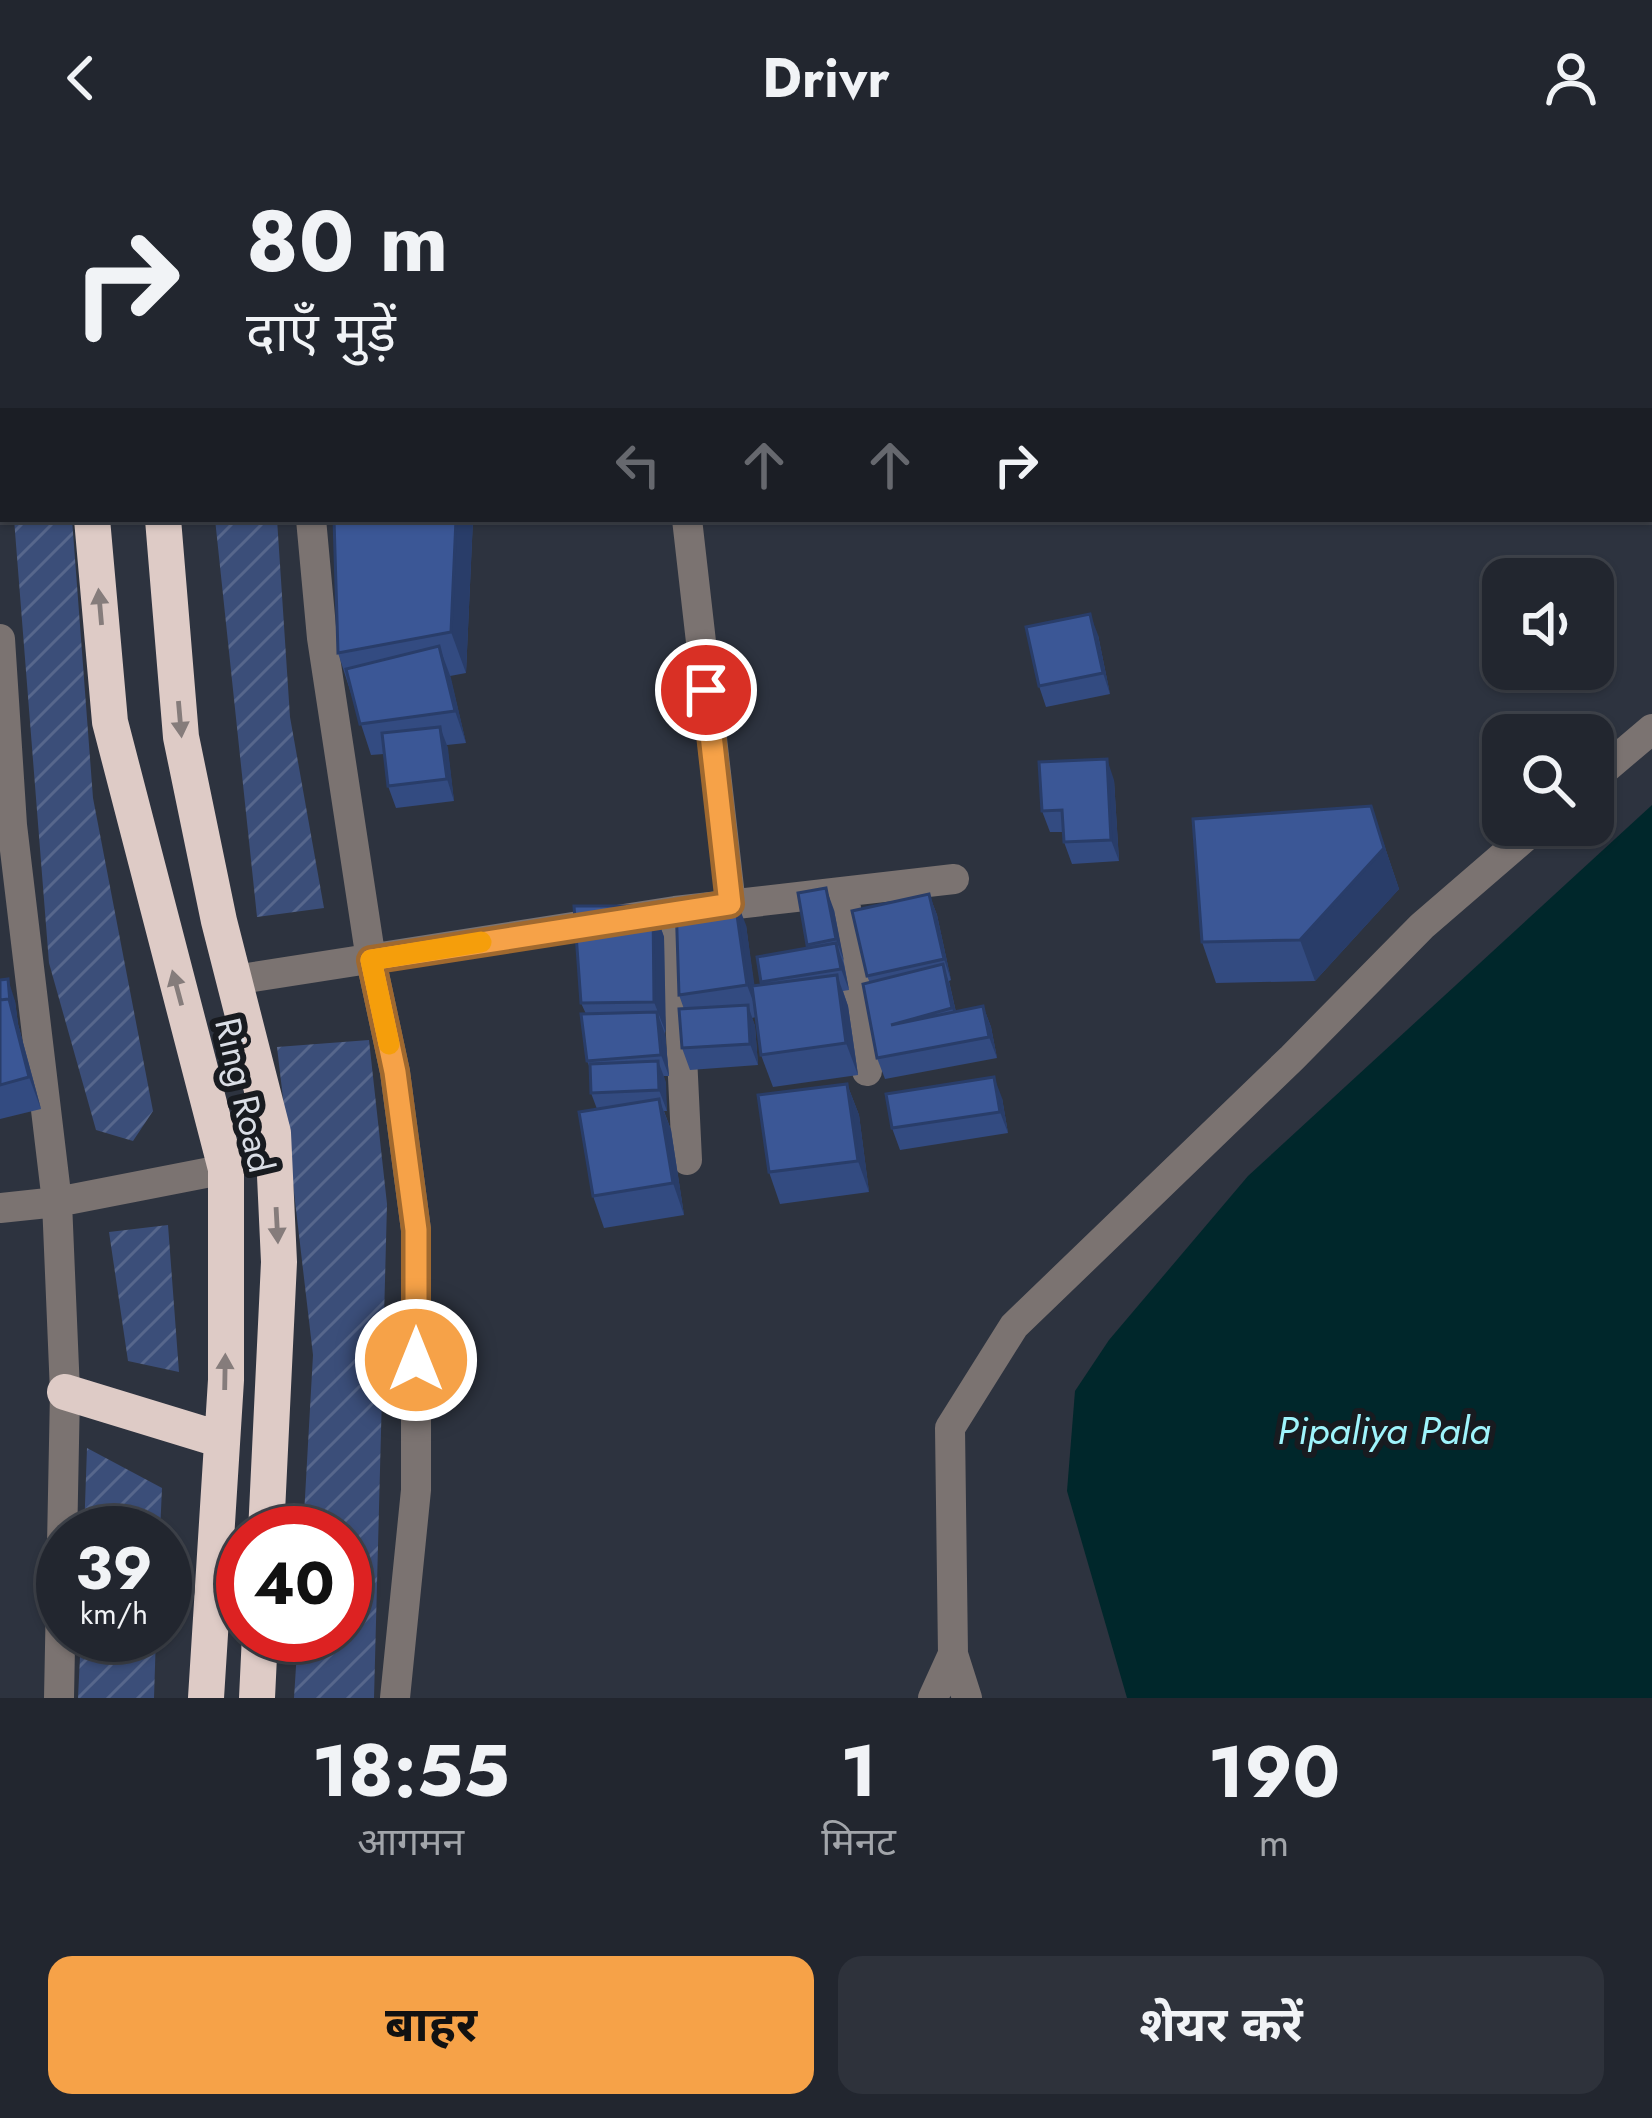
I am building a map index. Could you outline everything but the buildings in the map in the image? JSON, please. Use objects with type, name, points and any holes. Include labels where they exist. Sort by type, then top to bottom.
[{"type":"highway","name":"Ring Road","points":[[92,522],[110,722],[226,1169],[222,1439],[206,1698]]},
{"type":"highway","name":"Ring Road","points":[[164,522],[181,737],[273,1133],[279,1262],[267,1506]]},
{"type":"highway","points":[[65,1392],[222,1439]]},
{"type":"highway","points":[[257,1698],[259,1662]]},
{"type":"street","points":[[311,522],[322,638],[371,960],[395,1072],[416,1230],[416,1490],[394,1698]]},
{"type":"street","points":[[687,522],[730,904]]},
{"type":"street","points":[[0,639],[12,825],[57,1202],[65,1392],[59,1698]]},
{"type":"street","points":[[1614,761],[1652,729]]},
{"type":"street","points":[[967,1698],[953,1654],[950,1428],[1014,1326],[1422,926],[1515,846]]},
{"type":"street","points":[[234,980],[675,910],[954,879]]},
{"type":"street","points":[[844,893],[867,1071]]},
{"type":"street","points":[[675,910],[687,1160]]},
{"type":"street","points":[[0,1208],[57,1202],[226,1169]]},
{"type":"street","points":[[933,1698],[953,1654]]},
{"type":"shaded area","points":[[14,522],[72,522],[93,798],[153,1111],[133,1141],[96,1130],[49,963]]},
{"type":"shaded area","points":[[215,522],[277,522],[290,717],[324,908],[257,917]]},
{"type":"shaded area","points":[[369,1040],[387,1204],[374,1698],[294,1698],[296,1662],[372,1662],[372,1506],[305,1506],[313,1355],[277,1047]]},
{"type":"shaded area","points":[[168,1225],[179,1372],[128,1361],[109,1232]]},
{"type":"shaded area","points":[[87,1448],[162,1488],[161,1506],[85,1506]]},
{"type":"shaded area","points":[[80,1662],[155,1662],[154,1698],[78,1698]]},
{"type":"water","name":"Pipaliya Pala","points":[[1652,805],[1652,1698],[1127,1698],[1067,1491],[1075,1391],[1109,1340],[1248,1176],[1607,846],[1614,846],[1614,840]]},
{"type":"slow traffic","points":[[389,1044],[371,960],[481,942]]},
{"type":"route","points":[[416,1360],[416,1230],[395,1072],[371,960],[730,904],[706,690]]}]
